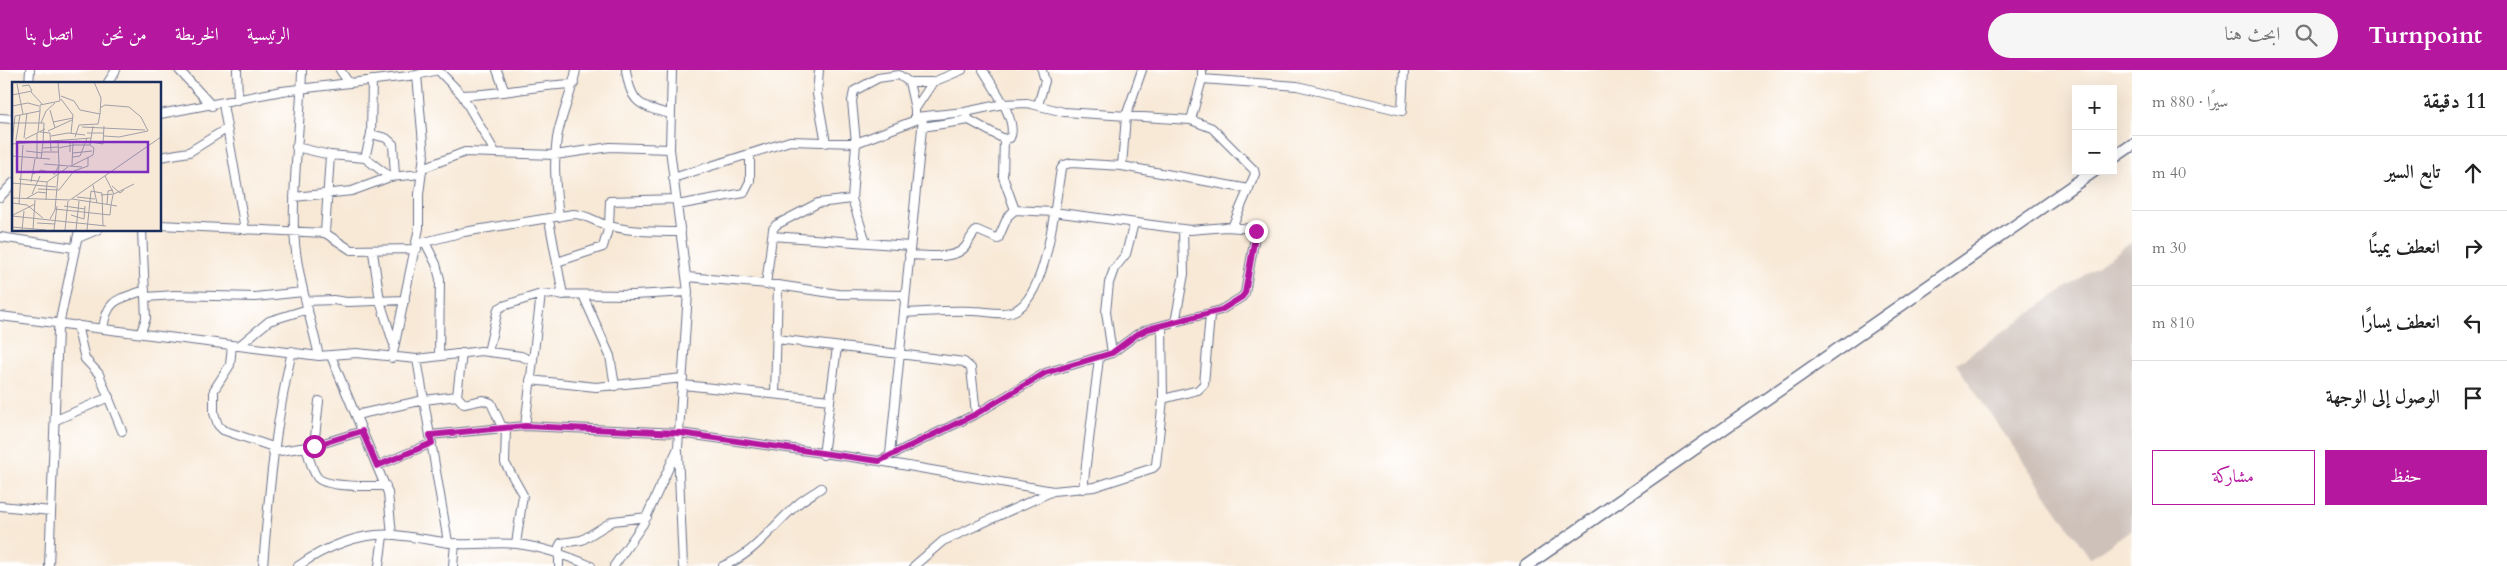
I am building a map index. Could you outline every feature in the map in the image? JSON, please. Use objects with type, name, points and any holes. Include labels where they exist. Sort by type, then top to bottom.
[{"type":"highway","points":[[2117,155],[2132,145]]},
{"type":"highway","points":[[1526,566],[2088,175]]},
{"type":"street","points":[[108,82],[116,70]]},
{"type":"street","points":[[179,70],[212,106]]},
{"type":"street","points":[[237,70],[238,100]]},
{"type":"street","points":[[302,70],[296,147],[294,232],[303,292],[319,356]]},
{"type":"street","points":[[340,70],[349,83]]},
{"type":"street","points":[[161,114],[302,88],[438,70],[462,95],[495,152]]},
{"type":"street","points":[[497,70],[505,92]]},
{"type":"street","points":[[559,216],[557,138],[574,84],[576,70]]},
{"type":"street","points":[[626,70],[629,89],[637,102],[644,107],[670,114]]},
{"type":"street","points":[[672,70],[670,149],[682,232],[688,292],[678,448],[683,566]]},
{"type":"street","points":[[818,70],[817,94],[826,143]]},
{"type":"street","points":[[909,82],[933,82],[962,70]]},
{"type":"street","points":[[922,127],[969,120],[1004,139],[1010,138],[1012,123],[983,70]]},
{"type":"street","points":[[1038,105],[1045,81],[1042,70]]},
{"type":"street","points":[[1122,166],[1126,116],[1142,70]]},
{"type":"street","points":[[1190,120],[1202,79],[1202,70]]},
{"type":"street","points":[[1202,79],[1297,86],[1402,111],[1404,70]]},
{"type":"street","points":[[392,358],[393,342],[417,247],[422,171],[421,73]]},
{"type":"street","points":[[866,242],[852,199],[856,143],[852,101],[854,91],[878,78],[900,75],[909,82],[922,127],[890,454]]},
{"type":"street","points":[[365,158],[371,134],[372,80]]},
{"type":"street","points":[[918,114],[933,82]]},
{"type":"street","points":[[462,95],[574,84]]},
{"type":"street","points":[[223,104],[245,230]]},
{"type":"street","points":[[673,178],[790,141],[856,143],[918,114],[966,112],[1002,104],[1038,105],[1064,112],[1190,120],[1212,128],[1252,167],[1255,174],[1232,227]]},
{"type":"street","points":[[966,112],[969,120]]},
{"type":"street","points":[[161,157],[189,152],[226,129]]},
{"type":"street","points":[[371,134],[386,138],[393,144],[392,176]]},
{"type":"street","points":[[1004,139],[1003,177],[1015,210]]},
{"type":"street","points":[[296,147],[330,155],[365,158],[392,176]]},
{"type":"street","points":[[294,198],[352,191],[392,176],[422,171],[465,152],[556,155],[610,147],[670,149]]},
{"type":"street","points":[[325,233],[330,155]]},
{"type":"street","points":[[557,262],[603,247],[609,226],[609,204],[613,199],[677,202],[744,193],[750,181],[750,155]]},
{"type":"street","points":[[904,313],[1014,311],[1030,296],[1048,251],[1053,212],[1061,169],[1064,164],[1122,166],[1249,189]]},
{"type":"street","points":[[1,193],[12,184]]},
{"type":"street","points":[[766,285],[772,229],[776,225],[818,202],[852,199]]},
{"type":"street","points":[[879,461],[890,454],[976,414],[1045,373],[1112,353],[1136,335],[1221,310],[1242,297],[1246,288],[1256,231],[1254,229],[1232,227],[1184,229],[1053,212],[1015,210],[1008,216],[998,239],[977,230],[970,236],[965,247],[948,256],[909,255]]},
{"type":"street","points":[[161,225],[325,233],[351,250],[373,252],[417,247],[426,242],[464,232],[581,214],[609,226],[652,232],[682,232]]},
{"type":"street","points":[[548,220],[563,294]]},
{"type":"street","points":[[1112,353],[1106,312],[1108,283],[1114,269],[1126,254],[1134,223]]},
{"type":"street","points":[[1175,323],[1184,274],[1184,229]]},
{"type":"street","points":[[16,231],[16,239]]},
{"type":"street","points":[[49,566],[56,420],[57,340],[78,234],[93,231]]},
{"type":"street","points":[[141,332],[146,318],[142,231]]},
{"type":"street","points":[[772,236],[910,246]]},
{"type":"street","points":[[0,237],[74,248]]},
{"type":"street","points":[[426,242],[436,264],[440,279],[439,356]]},
{"type":"street","points":[[373,252],[380,301],[393,342]]},
{"type":"street","points":[[687,277],[778,285],[838,294],[906,295]]},
{"type":"street","points":[[775,394],[778,285]]},
{"type":"street","points":[[103,328],[105,313],[112,304],[145,293],[254,296],[303,292]]},
{"type":"street","points":[[488,352],[498,309],[541,294],[584,295],[688,292]]},
{"type":"street","points":[[525,426],[541,294]]},
{"type":"street","points":[[584,295],[610,356],[615,386]]},
{"type":"street","points":[[362,431],[314,446],[273,449],[223,430],[218,425],[214,413],[214,390],[230,365],[236,345],[269,321],[307,305],[404,300]]},
{"type":"street","points":[[1164,399],[1198,390],[1204,384],[1210,314]]},
{"type":"street","points":[[0,316],[141,332],[319,356],[356,353],[417,359],[462,353],[488,352],[521,356],[532,361]]},
{"type":"street","points":[[146,318],[155,334]]},
{"type":"street","points":[[77,325],[85,359],[99,374],[122,431]]},
{"type":"street","points":[[377,466],[431,439],[502,427],[525,426],[680,433],[823,455],[879,461],[1053,491],[1083,489],[1104,485],[1156,465],[1164,399],[1162,326]]},
{"type":"street","points":[[777,339],[964,362],[970,365],[976,414]]},
{"type":"street","points":[[823,455],[837,347]]},
{"type":"street","points":[[263,566],[273,449],[279,407],[292,351]]},
{"type":"street","points":[[462,353],[457,396],[464,404],[483,400],[491,403],[502,427],[505,463],[523,495],[516,544]]},
{"type":"street","points":[[521,356],[534,353]]},
{"type":"street","points":[[331,356],[386,486],[390,499],[392,535]]},
{"type":"street","points":[[1083,489],[1099,358]]},
{"type":"street","points":[[417,359],[452,543],[453,566]]},
{"type":"street","points":[[530,380],[596,387],[683,382],[830,400]]},
{"type":"street","points":[[356,415],[424,400],[457,396]]},
{"type":"street","points":[[56,420],[109,397]]},
{"type":"street","points":[[314,446],[320,401]]},
{"type":"street","points":[[306,447],[316,475],[322,481],[341,484],[386,486]]},
{"type":"street","points":[[614,566],[647,517],[678,448]]},
{"type":"street","points":[[723,566],[737,561],[751,550],[799,503],[822,488]]},
{"type":"street","points":[[914,566],[943,541],[1053,491]]},
{"type":"street","points":[[0,506],[51,511]]},
{"type":"street","points":[[560,566],[561,543],[582,540],[618,520],[647,517]]},
{"type":"street","points":[[298,566],[316,553],[333,545],[355,539],[392,535],[452,543],[516,544],[559,555],[591,566]]},
{"type":"street","points":[[379,566],[383,536]]},
{"type":"shaded area","points":[[2132,242],[2132,529],[2090,558],[1956,364]]},
{"type":"route","points":[[314,446],[362,431],[377,466],[432,443],[430,435],[525,426],[680,433],[823,455],[879,461],[890,454],[976,414],[1045,373],[1112,353],[1136,335],[1148,329],[1221,310],[1242,297],[1245,293],[1256,231]]}]
